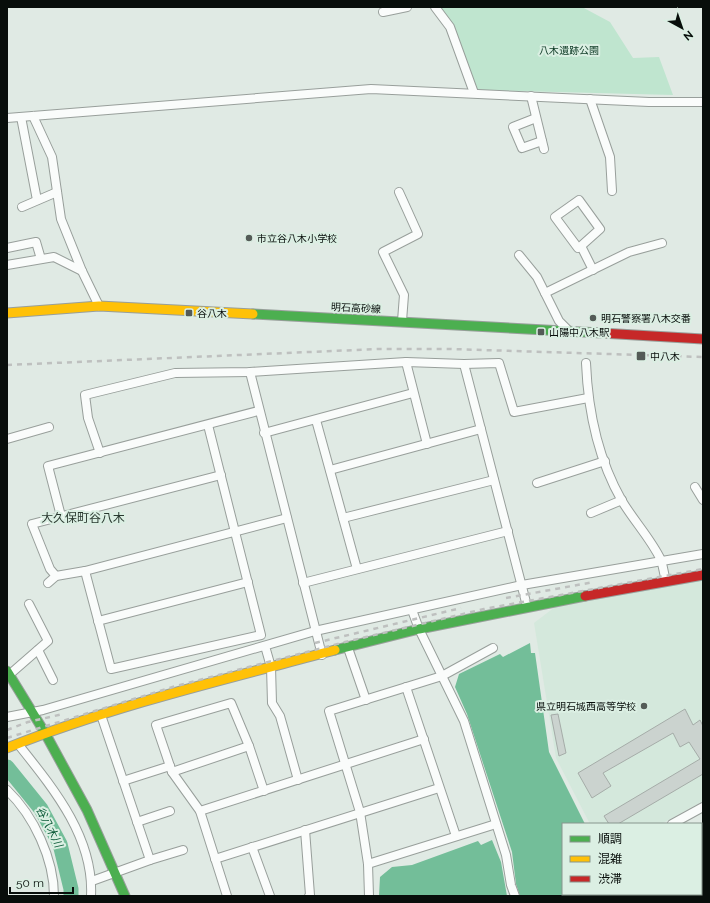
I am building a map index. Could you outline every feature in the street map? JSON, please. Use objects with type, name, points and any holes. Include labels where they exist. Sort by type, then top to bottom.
[{"type":"street","points":[[383,12],[407,7]]},
{"type":"street","points":[[435,7],[450,28],[474,93]]},
{"type":"street","points":[[7,118],[371,89],[649,102],[703,102]]},
{"type":"street","points":[[531,96],[543,145],[522,148],[513,127],[536,118]]},
{"type":"street","points":[[590,99],[610,157],[612,191]]},
{"type":"street","points":[[33,116],[52,157],[61,219],[82,271],[99,306]]},
{"type":"street","points":[[21,117],[37,200]]},
{"type":"street","points":[[22,207],[56,192]]},
{"type":"street","points":[[399,192],[418,234],[383,252],[404,295],[402,321]]},
{"type":"street","points":[[579,200],[600,229],[581,246],[578,248],[555,217],[579,200]]},
{"type":"street","points":[[7,248],[36,242],[41,259]]},
{"type":"street","points":[[545,293],[629,252],[662,243]]},
{"type":"street","points":[[581,246],[593,270]]},
{"type":"street","points":[[519,255],[537,277],[559,321],[568,330]]},
{"type":"street","points":[[7,265],[54,257],[82,271]]},
{"type":"street","name":"明石高砂線","points":[[7,313],[99,306],[568,330],[703,339]]},
{"type":"street","points":[[406,362],[427,444]]},
{"type":"street","points":[[100,453],[88,418],[85,395],[175,373],[250,372],[406,362],[464,364],[499,363],[514,412],[588,398]]},
{"type":"street","points":[[586,363],[588,398],[596,435],[605,461],[622,500],[661,560],[666,581]]},
{"type":"street","points":[[464,364],[527,606]]},
{"type":"street","points":[[250,372],[258,411],[322,655]]},
{"type":"street","points":[[264,433],[414,394]]},
{"type":"street","points":[[61,516],[48,466],[258,411]]},
{"type":"street","points":[[316,420],[357,569]]},
{"type":"street","points":[[85,571],[111,669],[261,635],[208,425]]},
{"type":"street","points":[[7,439],[49,427]]},
{"type":"street","points":[[330,470],[481,429]]},
{"type":"street","points":[[537,484],[605,461]]},
{"type":"street","points":[[56,576],[50,568],[32,524],[221,475]]},
{"type":"street","points":[[343,518],[494,480]]},
{"type":"street","points":[[695,487],[703,500]]},
{"type":"street","points":[[591,513],[622,500]]},
{"type":"street","points":[[48,583],[56,576],[85,571],[287,518]]},
{"type":"street","points":[[303,583],[508,531]]},
{"type":"street","points":[[7,717],[31,712],[315,631],[522,585],[703,554]]},
{"type":"street","points":[[7,748],[100,714],[271,667],[419,629],[527,606],[703,575]]},
{"type":"street","points":[[98,621],[248,582]]},
{"type":"street","points":[[29,604],[48,642],[8,673],[45,733],[87,810],[125,896]]},
{"type":"street","points":[[412,610],[419,629],[464,722],[506,855],[511,885],[515,896]]},
{"type":"street","points":[[265,646],[271,667],[272,703],[280,716],[298,780]]},
{"type":"street","points":[[348,648],[366,700]]},
{"type":"street","points":[[369,896],[368,864],[360,812],[329,711],[442,676],[493,648]]},
{"type":"street","points":[[38,650],[53,680]]},
{"type":"street","points":[[406,687],[456,836]]},
{"type":"street","points":[[227,896],[200,811],[171,769],[156,725],[231,703],[250,746],[264,791]]},
{"type":"street","points":[[100,714],[150,860]]},
{"type":"street","points":[[200,811],[424,739]]},
{"type":"street","points":[[18,744],[56,792],[78,835],[88,860],[92,881],[91,896]]},
{"type":"street","points":[[123,781],[250,746]]},
{"type":"street","points":[[216,859],[439,788]]},
{"type":"street","points":[[7,790],[32,824],[50,861],[54,881],[54,896]]},
{"type":"street","points":[[674,823],[703,807]]},
{"type":"street","points":[[137,822],[170,811]]},
{"type":"street","points":[[368,864],[496,824]]},
{"type":"street","points":[[305,830],[309,896]]},
{"type":"street","points":[[252,847],[270,896]]},
{"type":"street","points":[[92,881],[183,850]]},
{"type":"shaded area","points":[[703,579],[703,801],[663,823],[589,823],[556,758],[534,623],[555,607]]},
{"type":"shaded area","points":[[530,643],[531,653],[535,653],[549,752],[584,823],[562,823],[562,895],[578,895],[577,896],[520,896],[516,884],[512,852],[467,714],[455,687],[459,674],[500,654],[503,657]]},
{"type":"shaded area","points":[[492,840],[501,862],[507,896],[379,896],[380,877],[392,867],[412,865],[478,841],[481,845]]},
{"type":"green space","name":"八木遺跡公園","points":[[439,7],[582,7],[610,22],[633,58],[659,57],[673,95],[475,90]]},
{"type":"building","points":[[685,709],[693,725],[700,720],[703,726],[703,774],[620,823],[608,823],[604,816],[700,759],[689,742],[680,747],[673,733],[603,773],[611,786],[592,798],[578,773]]},
{"type":"building","points":[[558,714],[566,753],[559,756],[551,715]]},
{"type":"waterway","name":"谷八木川","points":[[7,767],[41,809],[60,844],[71,889],[71,896]]},
{"type":"railway","points":[[7,365],[379,349],[451,349],[703,357]]},
{"type":"railway","points":[[7,738],[176,686],[345,642],[484,609],[703,569]]},
{"type":"railway","points":[[506,598],[594,582]]},
{"type":"railway","points":[[315,643],[461,608]]},
{"type":"railway","points":[[7,730],[28,722],[63,714]]},
{"type":"traffic: fast","points":[[253,314],[601,333]]},
{"type":"traffic: fast","points":[[335,650],[419,629],[585,596]]},
{"type":"traffic: fast","points":[[7,671],[45,733],[87,810],[125,896]]},
{"type":"traffic: slow","points":[[7,313],[99,306],[253,314]]},
{"type":"traffic: slow","points":[[7,748],[128,706],[335,650]]},
{"type":"traffic: jam","points":[[601,333],[703,339]]},
{"type":"traffic: jam","points":[[585,596],[703,575]]},
{"type":"place","name":"市立谷八木小学校","points":[[249,238]]},
{"type":"place","name":"谷八木","points":[[189,313]]},
{"type":"place","name":"明石警察署八木交番","points":[[593,318]]},
{"type":"place","name":"山陽中八木駅","points":[[541,332]]},
{"type":"place","name":"中八木","points":[[641,356]]},
{"type":"place","name":"県立明石城西高等学校","points":[[644,706]]},
{"type":"district","name":"大久保町谷八木","points":[[83,518]]}]
